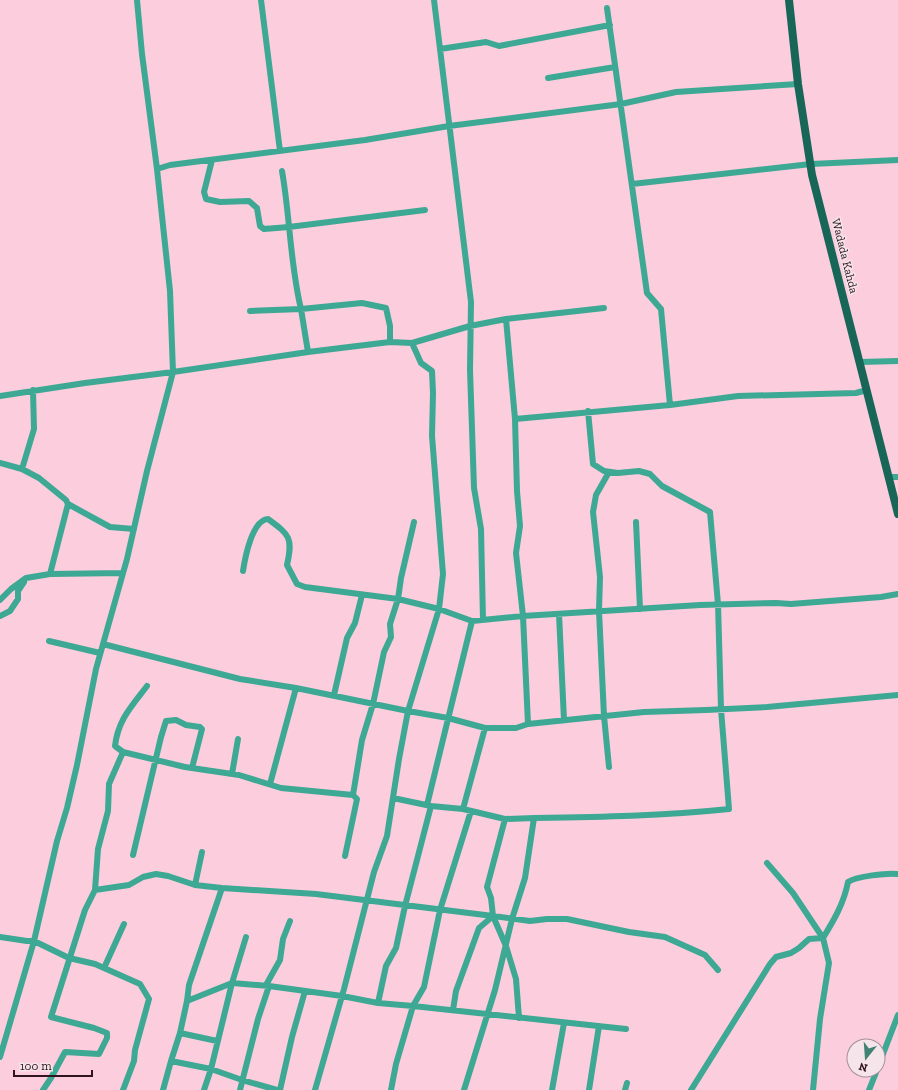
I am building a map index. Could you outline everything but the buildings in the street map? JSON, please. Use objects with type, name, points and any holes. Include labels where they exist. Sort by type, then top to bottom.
[{"type":"main road","name":"Wadada Kahda","points":[[788,0],[798,84],[810,164],[898,514]]},
{"type":"street","points":[[0,1057],[2,1044],[34,941],[57,841],[67,808],[77,765],[96,669],[123,573],[147,471],[173,372],[170,291],[158,169],[142,54],[137,0]]},
{"type":"street","points":[[261,0],[280,151]]},
{"type":"street","points":[[434,0],[471,302],[470,370],[474,488],[481,529],[483,620]]},
{"type":"street","points":[[607,8],[647,294],[661,309],[670,405]]},
{"type":"street","points":[[440,49],[486,42],[499,46],[610,25]]},
{"type":"street","points":[[548,78],[615,67]]},
{"type":"street","points":[[158,169],[170,165],[365,140],[449,126],[621,104],[676,92],[798,84]]},
{"type":"street","points":[[212,160],[204,192],[206,199],[220,202],[249,201],[257,208],[260,226],[264,229],[425,210]]},
{"type":"street","points":[[632,184],[810,164],[898,160]]},
{"type":"street","points":[[282,171],[308,352]]},
{"type":"street","points":[[250,311],[301,309],[362,303],[386,308],[390,326],[390,342]]},
{"type":"street","points":[[0,396],[33,390],[173,372],[308,352],[390,342],[412,343],[470,326],[506,319],[604,308]]},
{"type":"street","points":[[506,319],[515,419],[517,491],[520,526],[516,553],[523,616],[528,724]]},
{"type":"street","points":[[315,1090],[342,996],[366,900],[387,836],[408,711],[439,609],[443,574],[432,436],[432,371],[421,363],[412,343]]},
{"type":"street","points":[[860,362],[898,361]]},
{"type":"street","points":[[22,469],[34,429],[33,390]]},
{"type":"street","points":[[515,419],[588,411],[670,405],[738,396],[856,393],[867,390]]},
{"type":"street","points":[[393,798],[429,806],[471,811],[505,819],[618,817],[680,814],[729,809],[721,709],[718,604],[710,512],[662,486],[650,474],[639,471],[618,473],[609,472],[604,471],[593,464],[588,411]]},
{"type":"street","points":[[0,464],[22,469],[38,478],[66,500],[68,504],[110,527],[134,529]]},
{"type":"street","points":[[609,472],[596,495],[593,512],[600,577],[599,612],[604,716],[609,767]]},
{"type":"street","points":[[889,477],[898,477]]},
{"type":"street","points":[[50,574],[68,504]]},
{"type":"street","points":[[243,571],[248,544],[263,519],[268,519],[286,532],[290,549],[287,566],[297,584],[305,587],[398,599],[439,609],[472,622],[523,616],[718,604],[776,602],[791,604],[881,597],[898,594]]},
{"type":"street","points":[[353,795],[362,740],[373,704],[384,652],[391,637],[390,624],[398,599],[401,578],[414,522]]},
{"type":"street","points":[[636,522],[640,609]]},
{"type":"street","points":[[0,600],[11,589],[26,578],[50,574],[123,573]]},
{"type":"street","points":[[0,616],[10,611],[18,600],[18,591],[26,578]]},
{"type":"street","points":[[334,695],[347,638],[355,623],[362,595]]},
{"type":"street","points":[[559,614],[564,720]]},
{"type":"street","points":[[378,1004],[386,966],[396,948],[448,718],[472,622]]},
{"type":"street","points":[[49,641],[100,653]]},
{"type":"street","points":[[103,644],[240,679],[334,695],[448,718],[485,728],[516,728],[528,724],[644,712],[767,707],[898,695]]},
{"type":"street","points":[[147,686],[128,710],[117,732],[115,746],[123,752],[192,768],[232,774],[281,788],[353,795],[357,799],[345,856]]},
{"type":"street","points":[[270,784],[296,688]]},
{"type":"street","points":[[133,856],[155,759],[166,721],[176,720],[186,725],[200,726],[202,729],[192,768]]},
{"type":"street","points":[[463,810],[485,728]]},
{"type":"street","points":[[232,774],[238,739]]},
{"type":"street","points":[[43,1090],[65,1052],[99,1054],[107,1038],[107,1033],[94,1028],[51,1017],[85,910],[95,890],[98,849],[108,812],[109,784],[123,752]]},
{"type":"street","points":[[391,1090],[396,1064],[413,1006],[424,987],[440,910],[471,811]]},
{"type":"street","points":[[464,1090],[525,878],[534,818]]},
{"type":"street","points":[[505,819],[487,887],[492,898],[493,916],[506,946],[516,979],[519,1018]]},
{"type":"street","points":[[195,885],[202,852]]},
{"type":"street","points":[[767,863],[793,893],[823,938],[829,963],[820,1018],[813,1090]]},
{"type":"street","points":[[95,890],[129,886],[143,877],[156,874],[168,876],[195,885],[222,888],[316,894],[530,921],[547,918],[567,919],[629,932],[665,937],[705,955],[718,970]]},
{"type":"street","points":[[823,938],[843,901],[848,882],[852,879],[881,874],[898,874]]},
{"type":"street","points":[[163,1090],[180,1033],[189,985],[222,888]]},
{"type":"street","points":[[453,1010],[456,991],[479,928],[493,916]]},
{"type":"street","points":[[240,1090],[267,985],[280,960],[284,939],[290,921]]},
{"type":"street","points":[[104,968],[124,924]]},
{"type":"street","points":[[0,937],[34,941],[69,958],[95,964],[140,984],[149,999],[135,1050],[134,1061],[123,1090]]},
{"type":"street","points":[[204,1090],[211,1069],[232,983],[246,937]]},
{"type":"street","points":[[691,1090],[770,964],[776,958],[791,953],[799,948],[809,939],[823,938]]},
{"type":"street","points":[[187,1001],[232,983],[267,985],[342,996],[378,1004],[453,1010],[626,1029]]},
{"type":"street","points":[[280,1090],[292,1037],[305,991]]},
{"type":"street","points":[[886,1046],[898,1015]]},
{"type":"street","points":[[552,1090],[564,1023]]},
{"type":"street","points":[[588,1090],[599,1026]]},
{"type":"street","points":[[180,1033],[217,1041]]},
{"type":"street","points":[[171,1061],[211,1069],[277,1090]]},
{"type":"street","points":[[869,1090],[874,1078]]},
{"type":"street","points":[[625,1090],[627,1083]]}]
